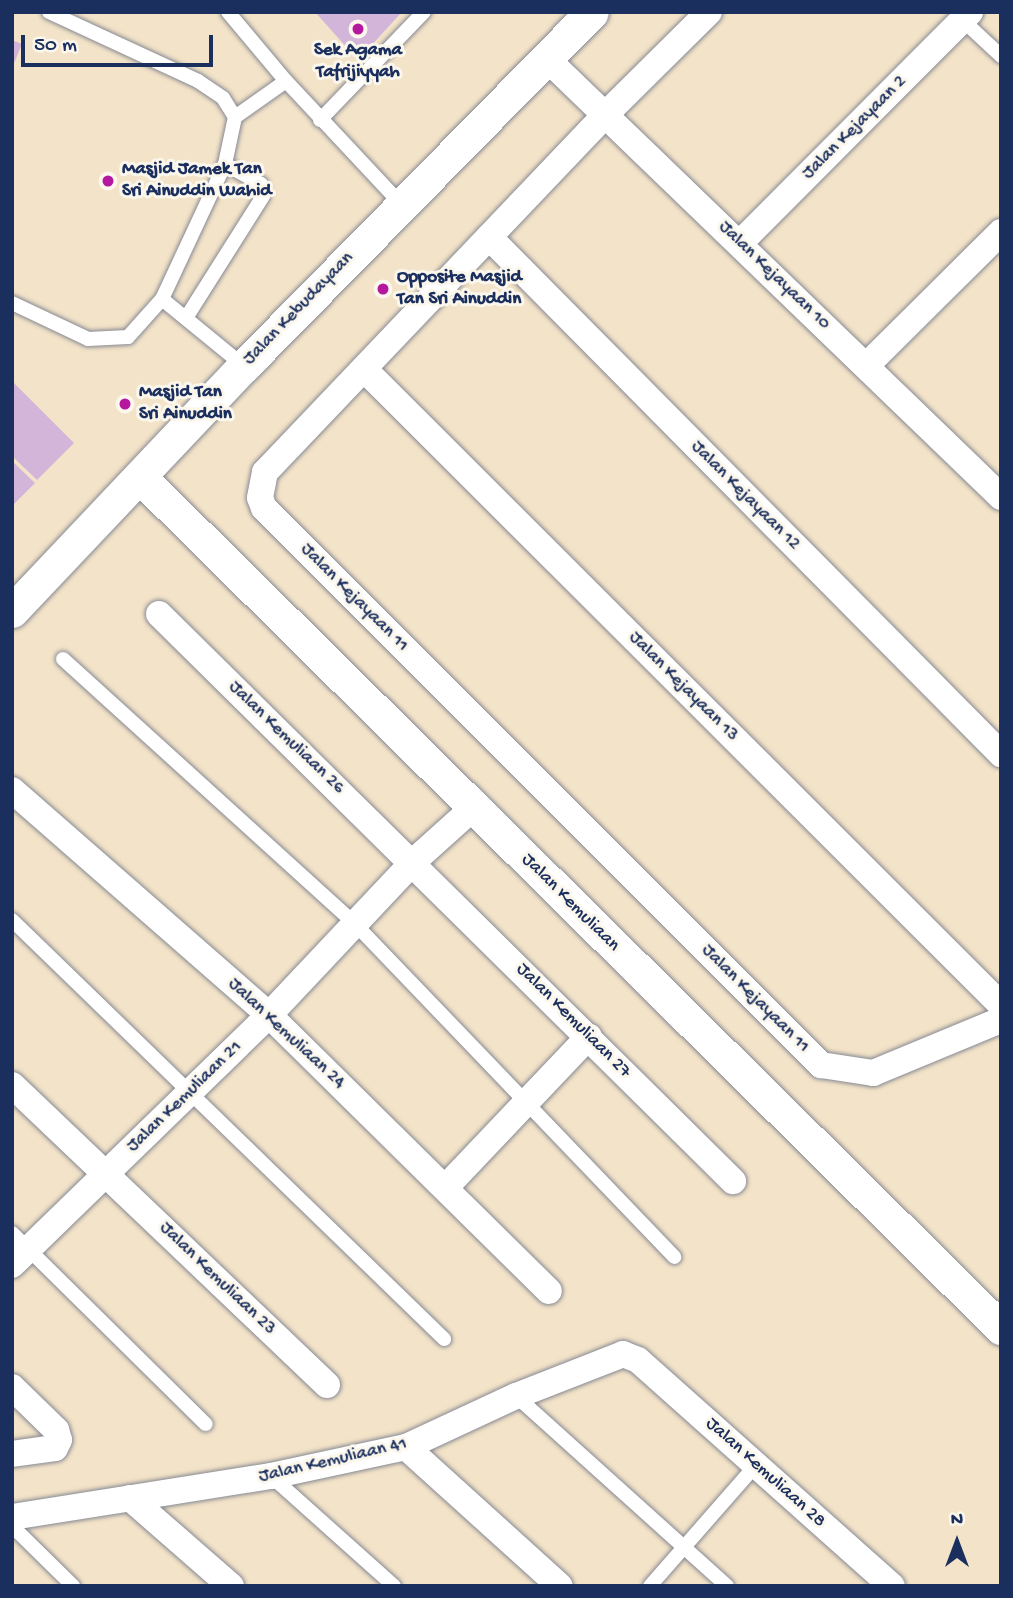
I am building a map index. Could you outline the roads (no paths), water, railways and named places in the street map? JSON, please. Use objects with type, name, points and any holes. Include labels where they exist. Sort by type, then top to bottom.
[{"type":"street","name":"Jalan Kebudayaan","points":[[12,611],[244,366],[592,12]]},
{"type":"street","name":"Jalan Kejayaan 11","points":[[709,12],[607,113],[265,472],[260,498],[264,508],[821,1065],[873,1073],[1001,1020]]},
{"type":"street","name":"Jalan Kejayaan 2","points":[[740,243],[962,15]]},
{"type":"street","name":"Jalan Kejayaan 10","points":[[546,58],[607,113],[866,366],[998,487]]},
{"type":"street","points":[[866,366],[1001,232]]},
{"type":"street","name":"Jalan Kejayaan 12","points":[[489,237],[1001,754]]},
{"type":"street","name":"Jalan Kejayaan 13","points":[[364,369],[1001,1005]]},
{"type":"street","name":"Jalan Kemuliaan","points":[[140,477],[1001,1328]]},
{"type":"street","name":"Jalan Kemuliaan 26","points":[[159,614],[413,862]]},
{"type":"street","name":"Jalan Kemuliaan 24","points":[[12,790],[269,1015],[549,1291]]},
{"type":"street","name":"Jalan Kemuliaan 21","points":[[18,1249],[106,1174],[269,1015],[413,862],[474,808]]},
{"type":"street","name":"Jalan Kemuliaan 27","points":[[413,862],[733,1181]]},
{"type":"street","points":[[445,1188],[528,1104],[589,1036]]},
{"type":"street","name":"Jalan Kemuliaan 23","points":[[12,1085],[327,1385]]},
{"type":"street","name":"Jalan Kemuliaan 41","points":[[12,1517],[271,1476],[407,1447],[516,1396],[613,1356],[638,1360]]},
{"type":"street","name":"Jalan Kemuliaan 28","points":[[638,1360],[892,1586]]},
{"type":"street","points":[[12,1387],[56,1430],[55,1448],[12,1454]]},
{"type":"street","points":[[407,1447],[560,1586]]},
{"type":"street","points":[[130,1498],[231,1586]]},
{"type":"lane","points":[[49,12],[198,81],[223,98],[235,117]]},
{"type":"lane","points":[[228,12],[320,120],[401,204]]},
{"type":"lane","points":[[320,120],[424,12]]},
{"type":"lane","points":[[962,15],[1001,56]]},
{"type":"lane","points":[[12,303],[88,339],[128,337],[162,299],[225,164],[235,117],[286,81]]},
{"type":"lane","points":[[186,318],[263,197],[261,184],[225,164]]},
{"type":"lane","points":[[162,299],[244,366]]},
{"type":"lane","points":[[63,659],[356,925],[674,1257]]},
{"type":"lane","points":[[12,920],[192,1090],[444,1339]]},
{"type":"lane","points":[[18,1249],[206,1424]]},
{"type":"lane","points":[[516,1396],[727,1586]]},
{"type":"lane","points":[[650,1586],[756,1465]]},
{"type":"lane","points":[[271,1476],[394,1586]]},
{"type":"lane","points":[[12,1526],[73,1586]]},
{"type":"place","name":"Sek Agama Tafrijiyyah","points":[[358,29]]},
{"type":"place","name":"Masjid Jamek Tan Sri Ainuddin Wahid","points":[[108,181]]},
{"type":"place","name":"Opposite Masjid Tan Sri Ainuddin","points":[[383,289]]},
{"type":"place","name":"Masjid Tan Sri Ainuddin","points":[[125,404]]}]
